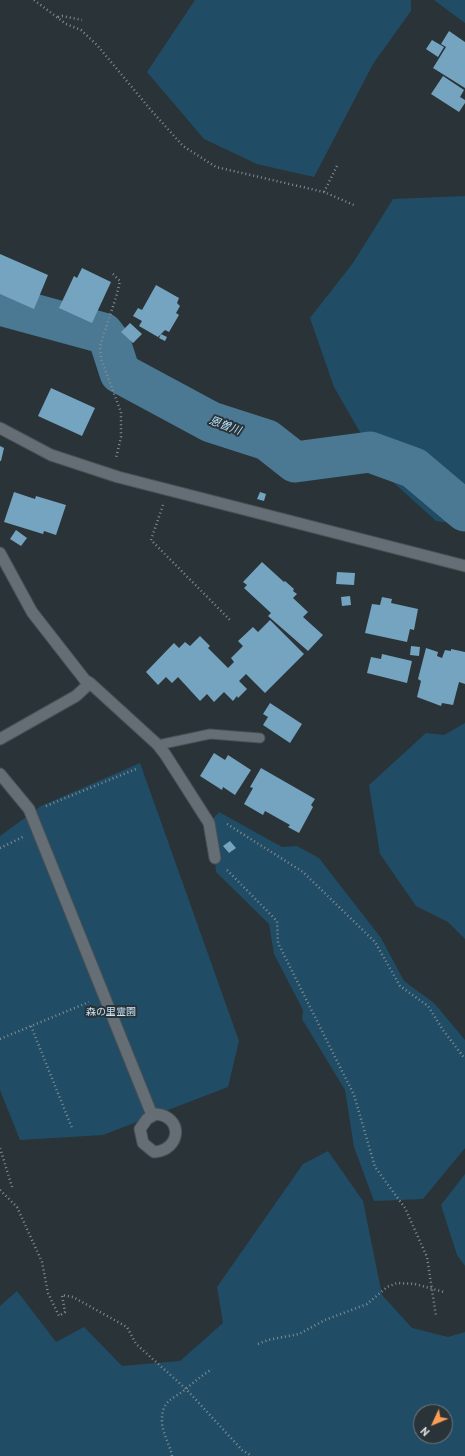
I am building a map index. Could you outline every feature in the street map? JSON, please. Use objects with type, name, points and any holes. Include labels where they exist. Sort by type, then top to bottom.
[{"type":"street","points":[[0,428],[51,455],[112,474],[465,566]]},
{"type":"street","points":[[0,553],[32,612],[85,680],[158,745],[209,824],[215,858]]},
{"type":"street","points":[[0,739],[76,696],[90,683]]},
{"type":"street","points":[[0,774],[30,812],[152,1115]]},
{"type":"lane","points":[[158,745],[210,734],[260,738]]},
{"type":"path","points":[[34,0],[66,24],[81,30],[97,45],[183,146],[216,167],[324,192],[356,206]]},
{"type":"path","points":[[57,17],[62,16],[82,20]]},
{"type":"path","points":[[324,192],[337,166]]},
{"type":"path","points":[[112,474],[121,437],[121,412],[101,359],[100,346],[120,281],[113,274]]},
{"type":"path","points":[[169,490],[151,540],[230,620]]},
{"type":"path","points":[[30,812],[136,770]]},
{"type":"path","points":[[226,824],[303,872],[374,942],[400,986],[428,1006],[442,1030],[465,1059]]},
{"type":"path","points":[[0,848],[37,830]]},
{"type":"path","points":[[215,858],[277,921],[278,943],[354,1095],[375,1167],[406,1208],[427,1257],[436,1316]]},
{"type":"path","points":[[0,1039],[104,996]]},
{"type":"path","points":[[31,1026],[72,1128]]},
{"type":"path","points":[[0,1148],[12,1187]]},
{"type":"path","points":[[0,1190],[18,1208],[42,1262],[48,1293],[59,1316],[65,1312],[62,1295],[73,1297],[127,1327],[136,1344],[186,1389],[242,1450],[252,1456]]},
{"type":"path","points":[[258,1344],[268,1340],[299,1334],[325,1320],[367,1304],[387,1287],[397,1283],[415,1284],[432,1290],[444,1292]]},
{"type":"path","points":[[172,1456],[162,1424],[164,1408],[170,1398],[186,1389],[198,1378],[212,1369]]},
{"type":"green space","points":[[195,0],[411,0],[411,11],[373,64],[314,177],[257,164],[204,139],[147,72]]},
{"type":"green space","points":[[434,0],[465,0],[465,23]]},
{"type":"green space","points":[[465,196],[465,525],[436,521],[384,474],[334,387],[310,318],[353,263],[393,199]]},
{"type":"green space","points":[[465,723],[465,939],[448,922],[416,906],[380,854],[369,785],[426,733],[444,735]]},
{"type":"green space","name":"森の里霊園","points":[[140,763],[239,1041],[228,1087],[103,1135],[20,1140],[0,1090],[0,836],[41,806]]},
{"type":"green space","points":[[219,812],[282,847],[297,846],[319,858],[381,938],[404,981],[434,1003],[465,1040],[465,1148],[423,1199],[374,1201],[354,1147],[345,1090],[302,1019],[303,1010],[274,954],[269,924],[216,872],[211,821]]},
{"type":"green space","points":[[328,1151],[363,1201],[382,1295],[412,1328],[448,1337],[465,1332],[465,1456],[0,1456],[0,1306],[17,1291],[56,1342],[84,1327],[122,1366],[180,1361],[223,1323],[217,1287],[303,1164]]},
{"type":"green space","points":[[465,1174],[465,1266],[457,1255],[441,1205]]},
{"type":"building","points":[[449,31],[465,42],[465,88],[433,68],[446,47],[441,44]]},
{"type":"building","points":[[432,40],[444,47],[438,57],[426,49]]},
{"type":"building","points":[[443,76],[464,90],[460,97],[465,100],[465,103],[459,112],[431,94]]},
{"type":"building","points":[[0,254],[48,275],[34,309],[0,294]]},
{"type":"building","points":[[82,268],[111,282],[92,323],[59,308],[74,276],[77,278]]},
{"type":"building","points":[[156,285],[179,298],[177,303],[180,306],[176,313],[179,315],[169,332],[165,330],[158,337],[139,326],[142,321],[133,316],[138,308],[142,310]]},
{"type":"building","points":[[130,323],[142,334],[133,343],[121,332]]},
{"type":"building","points":[[161,334],[167,337],[165,341],[159,338]]},
{"type":"building","points":[[51,388],[95,408],[82,436],[38,416]]},
{"type":"building","points":[[0,446],[4,448],[1,461],[0,461]]},
{"type":"building","points":[[14,492],[35,499],[36,496],[66,505],[56,535],[44,531],[43,534],[4,522]]},
{"type":"building","points":[[260,492],[266,494],[264,501],[257,499]]},
{"type":"building","points":[[16,530],[27,538],[21,546],[10,539]]},
{"type":"building","points":[[262,562],[294,589],[293,591],[297,594],[293,598],[308,612],[303,617],[323,635],[308,651],[268,616],[271,613],[244,588],[247,585],[243,582]]},
{"type":"building","points":[[337,572],[355,573],[354,585],[336,584]]},
{"type":"building","points":[[350,596],[351,605],[342,606],[341,597]]},
{"type":"building","points":[[382,597],[392,599],[391,603],[418,609],[414,630],[410,629],[407,642],[365,633],[372,604],[380,605]]},
{"type":"building","points":[[270,620],[304,654],[265,693],[246,674],[239,681],[247,689],[233,701],[224,692],[214,702],[207,694],[200,701],[178,677],[172,683],[166,677],[158,685],[146,672],[174,643],[179,648],[185,642],[190,646],[200,636],[210,646],[208,648],[228,668],[234,662],[231,658],[243,646],[238,641],[253,627],[258,632]]},
{"type":"building","points":[[411,646],[420,647],[419,656],[410,655]]},
{"type":"building","points":[[426,648],[438,652],[437,656],[442,658],[445,650],[451,651],[451,649],[465,652],[465,684],[459,682],[453,705],[442,703],[441,706],[417,697],[421,681],[418,679]]},
{"type":"building","points":[[382,654],[412,661],[407,683],[367,673],[371,657],[381,659]]},
{"type":"building","points":[[270,703],[302,724],[290,743],[263,725],[268,717],[263,714]]},
{"type":"building","points":[[214,753],[225,760],[228,755],[251,770],[235,795],[223,787],[222,790],[200,776]]},
{"type":"building","points":[[261,768],[315,799],[311,805],[313,807],[299,833],[288,827],[290,825],[265,811],[263,815],[244,804],[253,788],[250,787]]},
{"type":"building","points":[[230,841],[236,848],[229,853],[223,846]]},
{"type":"waterway","name":"恩曽川","points":[[0,305],[103,333],[110,342],[120,373],[211,422],[267,440],[295,462],[370,452],[414,468],[465,511]]}]
